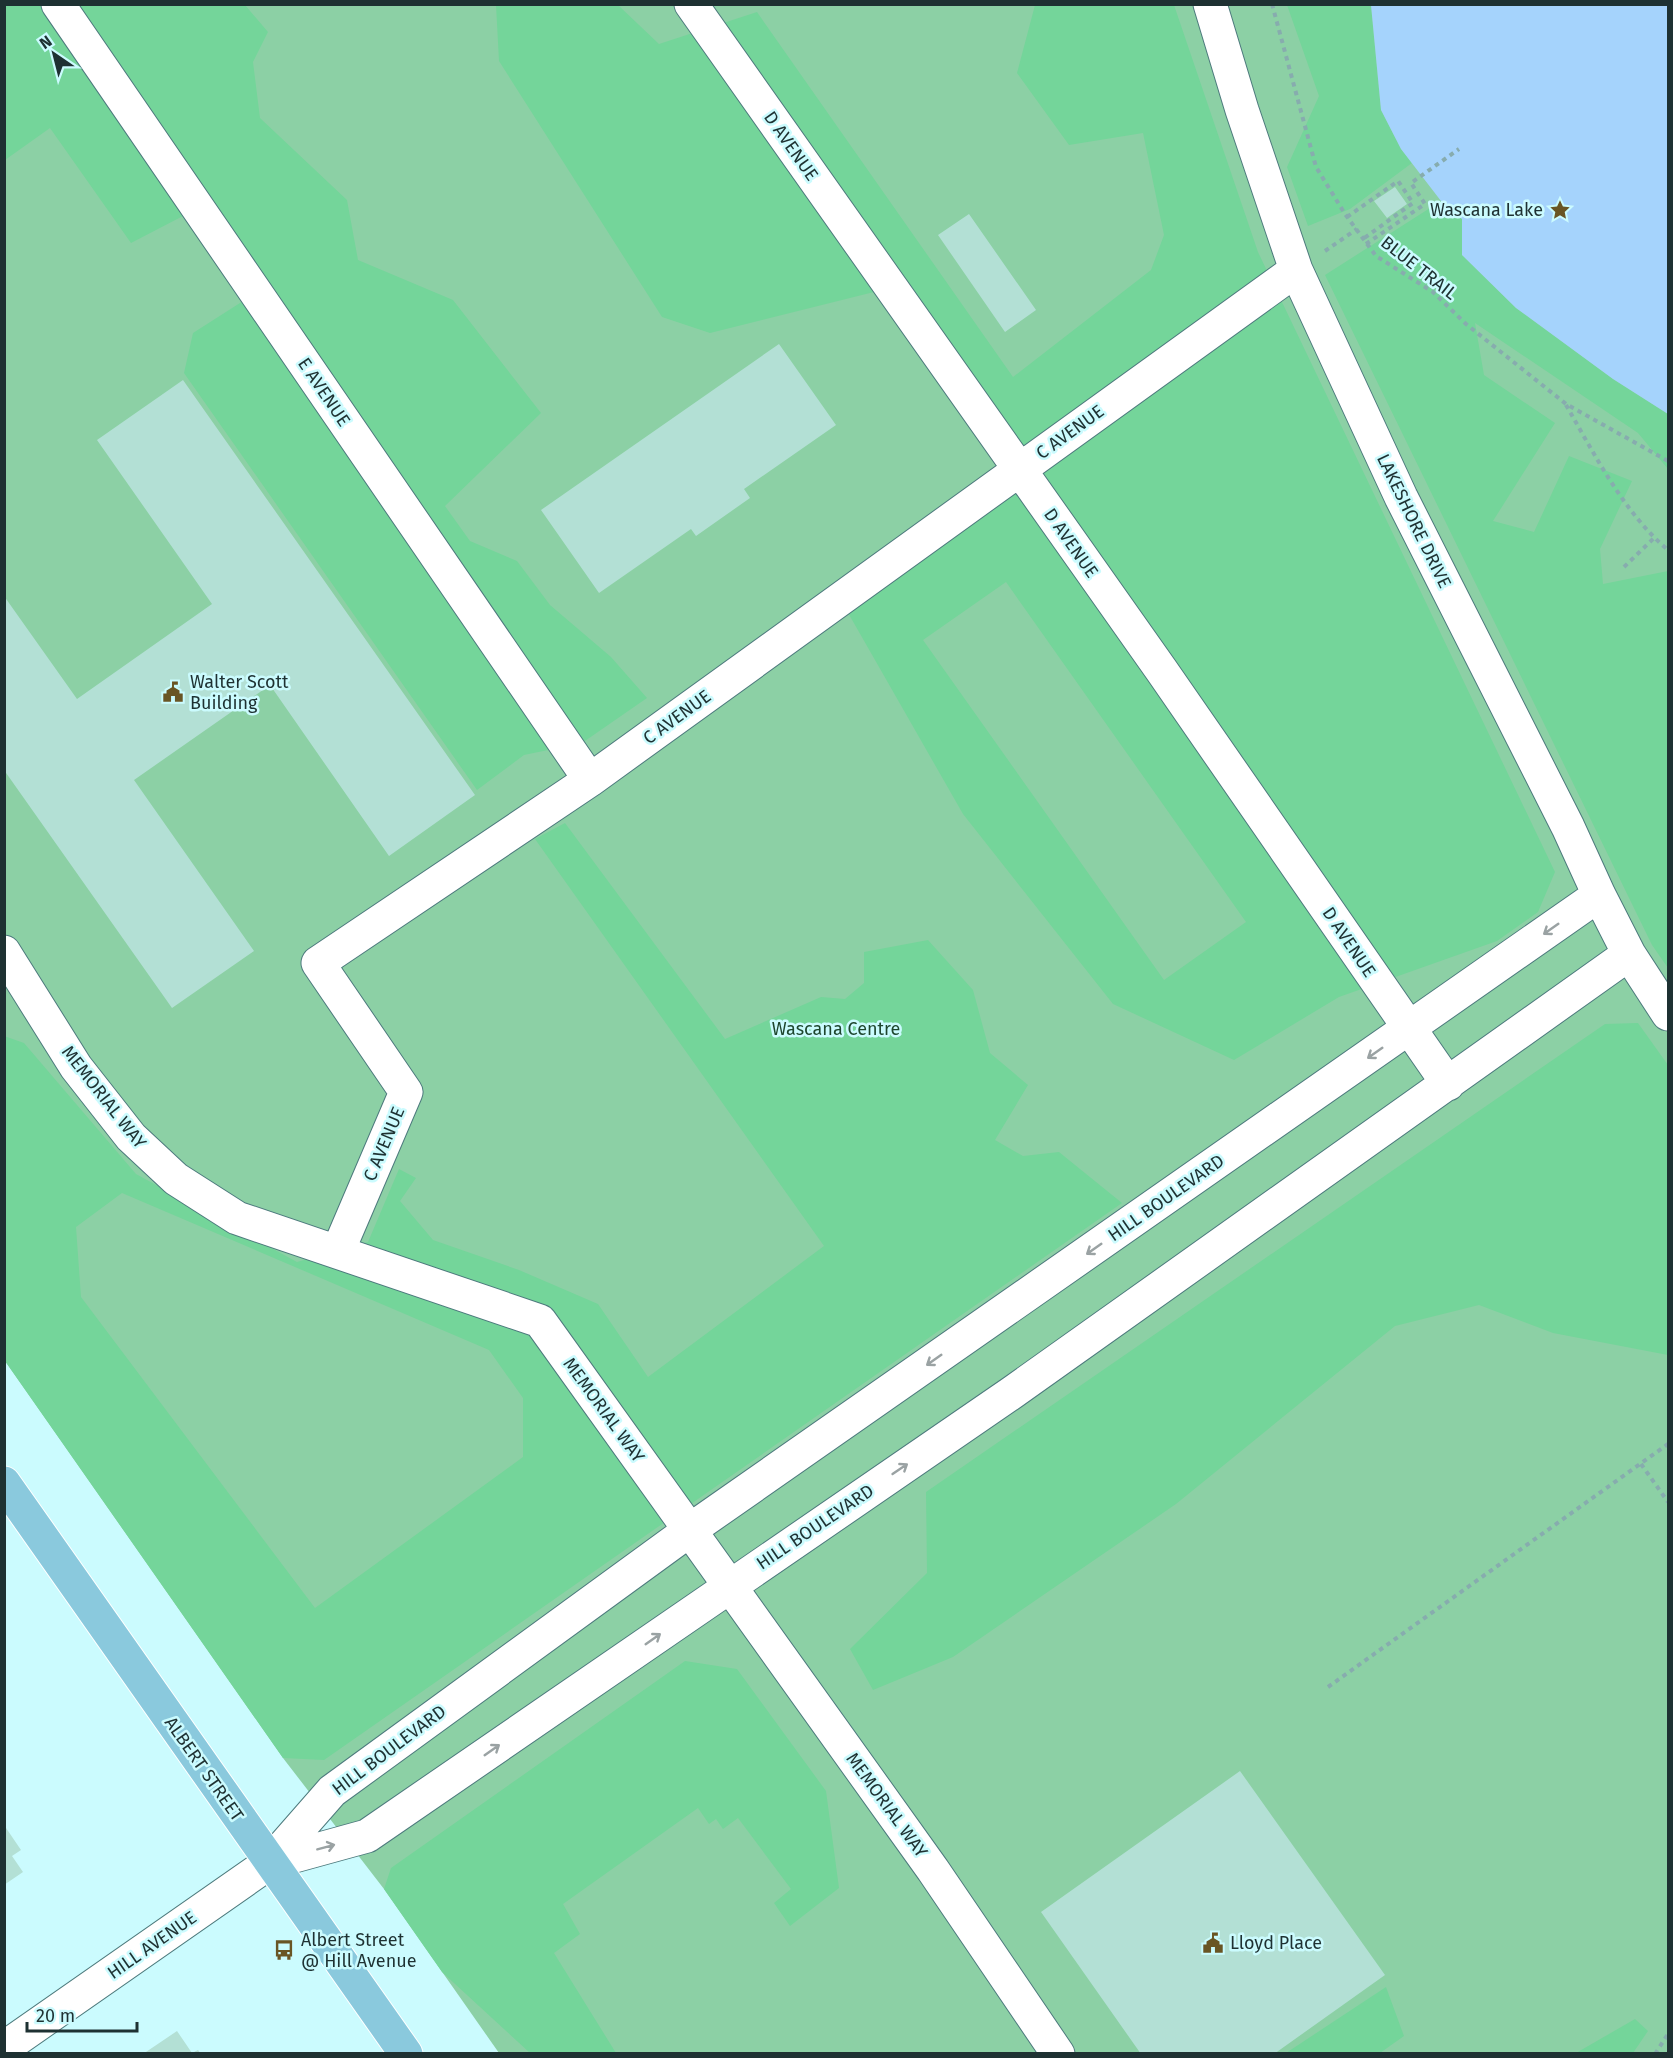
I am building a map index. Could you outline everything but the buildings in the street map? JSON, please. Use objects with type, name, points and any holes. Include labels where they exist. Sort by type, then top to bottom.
[{"type":"main road","name":"ALBERT STREET","points":[[4,1483],[269,1863],[406,2054]]},
{"type":"street","name":"E AVENUE","points":[[58,4],[590,780]]},
{"type":"street","name":"D AVENUE","points":[[691,4],[1162,671],[1448,1084]]},
{"type":"street","name":"LAKESHORE DRIVE","points":[[1210,4],[1242,110],[1296,270],[1401,497],[1568,827],[1599,895],[1629,954],[1668,1014]]},
{"type":"street","name":"C AVENUE","points":[[338,1251],[406,1092],[318,963],[590,780],[1018,468],[1296,270]]},
{"type":"street","name":"HILL BOULEVARD","points":[[269,1863],[332,1791],[690,1530],[1409,1030],[1599,895]]},
{"type":"street","name":"MEMORIAL WAY","points":[[4,952],[76,1067],[131,1137],[176,1179],[237,1218],[540,1322],[933,1870],[1058,2054]]},
{"type":"street","name":"HILL BOULEVARD","points":[[269,1863],[367,1836],[1013,1392],[1629,954]]},
{"type":"street","name":"HILL AVENUE","points":[[4,2048],[269,1863]]},
{"type":"path","name":"BLUE TRAIL","points":[[1272,4],[1316,167],[1347,217],[1377,256],[1433,292],[1466,324],[1566,404],[1668,461]]},
{"type":"path","points":[[1366,243],[1425,204],[1411,183],[1460,149]]},
{"type":"path","points":[[1347,217],[1398,181],[1413,203],[1363,238]]},
{"type":"path","points":[[1566,404],[1602,468],[1654,538],[1668,550]]},
{"type":"path","points":[[1624,567],[1654,538]]},
{"type":"path","points":[[1328,1687],[1668,1444]]},
{"type":"path","points":[[1641,1463],[1668,1502]]},
{"type":"path","points":[[1655,2054],[1668,2034]]},
{"type":"green space","name":"Wascana Centre","points":[[4,5],[1668,5],[1668,2053],[499,2053],[384,1889],[283,1758],[5,1361]]},
{"type":"green space","points":[[5,5],[245,5],[268,32],[253,62],[260,118],[347,200],[358,260],[453,300],[541,413],[445,506],[470,541],[517,561],[550,605],[611,657],[647,698],[582,743],[524,755],[477,790],[184,373],[193,333],[265,287],[208,203],[131,243],[50,128],[5,160]]},
{"type":"green space","points":[[496,5],[618,5],[659,44],[757,12],[1013,377],[1151,270],[1164,235],[1143,133],[1069,145],[1017,73],[1035,5],[1174,5],[1258,252],[1555,872],[1538,912],[1497,941],[1339,997],[1234,1060],[1113,1004],[963,814],[847,611],[1041,468],[898,286],[710,333],[662,317],[499,61]],"holes":[[[1006,582],[1246,922],[1164,980],[923,640]]]},
{"type":"green space","points":[[1287,5],[1371,5],[1381,110],[1401,149],[1412,163],[1350,209],[1308,226],[1287,167],[1319,96]]},
{"type":"green space","points":[[1441,201],[1462,219],[1462,255],[1516,308],[1613,379],[1668,414],[1668,469],[1638,433],[1475,323],[1484,375],[1555,423],[1493,521],[1534,532],[1569,456],[1632,481],[1600,549],[1603,584],[1668,571],[1668,968],[1652,945],[1325,275]]},
{"type":"green space","points":[[565,823],[725,1039],[821,997],[845,999],[864,983],[864,952],[928,940],[973,990],[990,1053],[1028,1085],[995,1140],[1023,1156],[1059,1152],[1122,1203],[324,1760],[283,1758],[5,1361],[4,1036],[24,1043],[136,1174],[297,1262],[368,1242],[399,1169],[416,1178],[400,1201],[433,1240],[519,1270],[598,1304],[648,1377],[824,1246],[535,839]],"holes":[[[122,1193],[489,1350],[523,1398],[523,1457],[315,1608],[81,1297],[76,1227]]]},
{"type":"green space","points":[[1638,1023],[1668,1065],[1668,1355],[1553,1333],[1479,1305],[1395,1326],[1176,1504],[953,1657],[873,1690],[850,1649],[927,1573],[926,1492],[1605,1024]]},
{"type":"green space","points":[[685,1661],[737,1669],[826,1791],[839,1888],[790,1926],[774,1903],[791,1889],[738,1818],[723,1829],[716,1819],[709,1824],[698,1808],[563,1904],[580,1934],[554,1953],[616,2053],[530,2053],[442,1972],[384,1889],[391,1868]]},
{"type":"green space","points":[[1386,1987],[1404,2036],[1380,2053],[1286,2053]]},
{"type":"green space","points":[[1635,2019],[1648,2031],[1633,2053],[1576,2053]]},
{"type":"water","name":"Wascana Lake","points":[[1371,5],[1668,5],[1668,414],[1613,379],[1516,308],[1462,255],[1462,219],[1441,201],[1401,149],[1381,110]]},
{"type":"place","name":"Wascana Lake","points":[[1560,210]]},
{"type":"place","name":"Walter Scott Building","points":[[173,692]]},
{"type":"place","name":"Lloyd Place","points":[[1213,1943]]},
{"type":"place","name":"Albert Street @ Hill Avenue","points":[[284,1950]]}]
